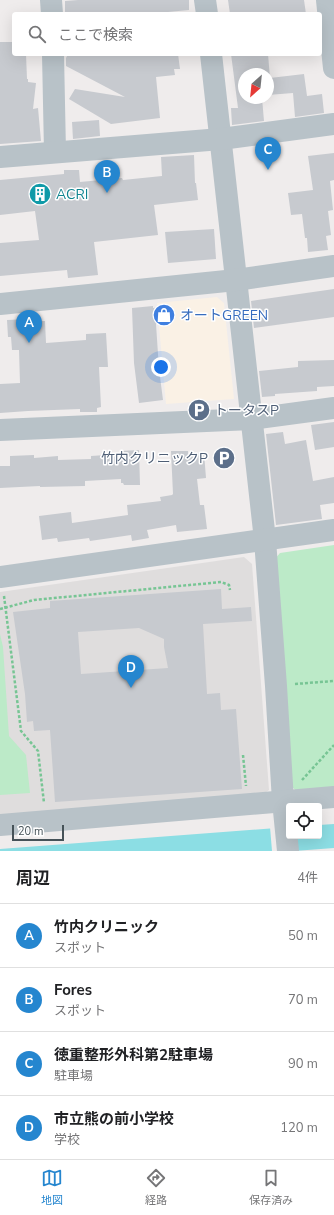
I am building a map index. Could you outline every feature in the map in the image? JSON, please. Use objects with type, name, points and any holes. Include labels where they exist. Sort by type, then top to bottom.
[{"type":"street","points":[[51,0],[52,12]]},
{"type":"street","points":[[205,0],[207,12]]},
{"type":"street","points":[[330,2],[334,68]]},
{"type":"street","points":[[53,56],[55,152]]},
{"type":"street","points":[[211,56],[266,540],[283,801],[288,851]]},
{"type":"street","points":[[0,157],[221,139],[334,124]]},
{"type":"street","points":[[0,304],[236,280],[334,266]]},
{"type":"street","points":[[0,430],[252,418],[334,408]]},
{"type":"street","points":[[2,585],[266,540],[334,530]]},
{"type":"street","points":[[0,825],[334,797]]},
{"type":"path","points":[[0,609],[34,600],[221,582],[229,585],[230,590]]},
{"type":"path","points":[[2,585],[21,731],[38,751],[44,804],[52,804]]},
{"type":"path","points":[[276,686],[334,681]]},
{"type":"path","points":[[309,773],[334,745]]},
{"type":"path","points":[[243,755],[246,793]]},
{"type":"shaded area","points":[[217,297],[224,303],[234,399],[166,404],[157,303]]},
{"type":"shaded area","points":[[244,557],[252,564],[269,790],[262,795],[0,816],[0,592]]},
{"type":"green space","points":[[334,545],[334,792],[301,795],[292,787],[274,560],[280,553]]},
{"type":"green space","points":[[0,634],[3,647],[9,736],[26,755],[30,793],[0,795]]},
{"type":"water","points":[[334,824],[334,848],[294,851],[0,851],[0,849],[286,827],[286,839],[322,839],[322,825]]},
{"type":"pier","points":[[286,825],[286,839],[294,839],[298,851],[272,851],[270,827]]},
{"type":"building","points":[[189,0],[189,10],[168,12],[65,12],[65,1]]},
{"type":"building","points":[[228,0],[304,0],[306,12],[230,12]]},
{"type":"building","points":[[0,42],[12,42],[12,56],[26,56],[28,82],[36,83],[33,109],[38,108],[41,141],[0,144]]},
{"type":"building","points":[[67,56],[178,56],[180,69],[174,69],[175,75],[156,77],[160,118],[111,124],[69,99],[75,89],[125,97],[66,66]]},
{"type":"building","points":[[231,56],[268,56],[269,68],[238,68],[238,104],[263,104],[264,121],[232,125],[231,108],[238,108]]},
{"type":"building","points":[[304,74],[307,96],[322,94],[324,113],[295,117],[293,93],[274,95],[274,78]]},
{"type":"building","points":[[99,120],[100,136],[73,139],[72,122]]},
{"type":"building","points":[[334,153],[334,180],[330,181],[333,210],[328,211],[331,235],[326,236],[328,250],[308,252],[302,214],[291,215],[288,193],[313,190],[308,156]]},
{"type":"building","points":[[194,155],[195,183],[198,200],[154,205],[158,235],[94,242],[98,275],[68,278],[67,270],[0,276],[0,243],[39,240],[35,211],[0,215],[0,180],[64,174],[64,170],[79,170],[80,182],[162,176],[161,157]]},
{"type":"building","points":[[214,229],[216,259],[168,263],[165,232]]},
{"type":"building","points":[[334,289],[334,317],[254,328],[251,301]]},
{"type":"building","points":[[153,306],[153,308],[168,306],[169,323],[156,324],[163,400],[139,403],[134,363],[132,308]]},
{"type":"building","points":[[29,319],[28,321],[45,321],[46,343],[86,340],[86,334],[106,333],[108,367],[99,367],[101,407],[97,408],[97,412],[80,412],[80,409],[0,413],[0,384],[20,383],[19,350],[12,350],[11,337],[8,337],[7,320]]},
{"type":"building","points":[[334,360],[334,386],[317,387],[317,391],[275,394],[275,396],[262,397],[259,371],[298,367],[298,361]]},
{"type":"building","points":[[334,422],[334,447],[315,450],[311,425]]},
{"type":"building","points":[[283,432],[285,444],[306,440],[313,481],[334,477],[334,503],[320,505],[322,519],[276,525],[266,434]]},
{"type":"building","points":[[139,450],[140,485],[124,485],[121,483],[121,479],[85,481],[85,486],[0,488],[0,466],[10,466],[10,456],[34,455],[34,458],[58,456],[58,460],[91,459],[91,456],[120,454],[120,451]]},
{"type":"building","points":[[171,451],[188,451],[188,454],[204,453],[206,478],[197,479],[200,505],[204,505],[207,529],[177,532],[176,525],[147,530],[149,538],[132,541],[131,535],[90,541],[89,538],[58,542],[57,538],[42,540],[39,516],[71,512],[72,523],[128,515],[127,505],[161,501],[160,497],[172,495]]},
{"type":"building","points":[[221,589],[222,609],[251,607],[252,621],[203,624],[207,694],[220,693],[221,710],[236,709],[242,789],[55,802],[50,730],[34,731],[33,721],[27,722],[25,694],[13,612],[50,608],[50,601]],"holes":[[[139,628],[164,639],[168,668],[81,674],[78,632]]]},
{"type":"place","name":"徳重整形外科第2駐車場","points":[[268,170]]},
{"type":"place","name":"Fores","points":[[107,193]]},
{"type":"place","name":"ACRI","points":[[40,194]]},
{"type":"place","name":"オートGREEN","points":[[164,315]]},
{"type":"place","name":"竹内クリニック","points":[[29,343]]},
{"type":"place","name":"トータスP","points":[[199,410]]},
{"type":"place","name":"竹内クリニックP","points":[[224,458]]},
{"type":"place","name":"市立熊の前小学校","points":[[131,688]]}]
